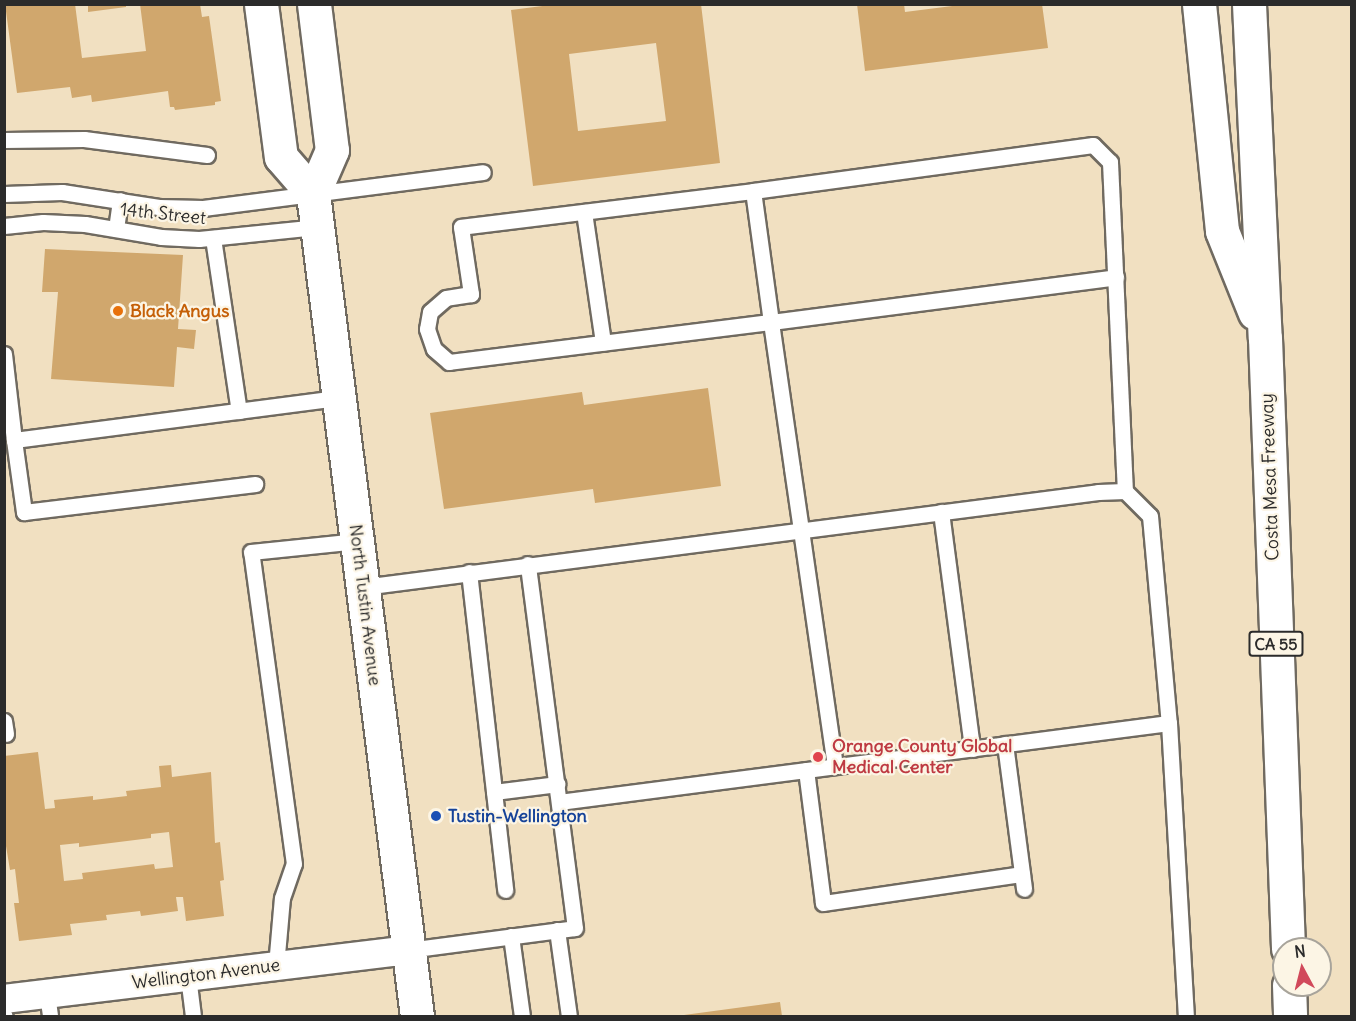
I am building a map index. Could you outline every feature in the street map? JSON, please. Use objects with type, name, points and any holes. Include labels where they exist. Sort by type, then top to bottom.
[{"type":"main road","points":[[261,4],[281,157],[313,194],[332,150],[314,4]]},
{"type":"main road","points":[[1199,4],[1222,231],[1265,338]]},
{"type":"main road","name":"Costa Mesa Freeway","points":[[1249,4],[1265,338],[1288,937]]},
{"type":"main road","name":"North Tustin Avenue","points":[[313,194],[417,1017]]},
{"type":"main road","points":[[1289,997],[1290,1017]]},
{"type":"street","name":"Wellington Avenue","points":[[4,999],[48,1005],[188,976],[408,950]]},
{"type":"lane","points":[[4,140],[84,139],[207,155]]},
{"type":"lane","points":[[1116,277],[448,362],[434,349],[427,329],[430,312],[446,298],[471,294],[461,227],[753,191],[1093,145],[1110,162],[1116,277],[1125,491],[1149,516],[1169,723],[1186,1017]]},
{"type":"lane","name":"14th Street","points":[[4,194],[62,192],[159,207],[202,208],[483,172]]},
{"type":"lane","points":[[753,191],[835,766]]},
{"type":"lane","points":[[116,229],[120,200]]},
{"type":"lane","points":[[584,212],[603,343]]},
{"type":"lane","name":"14th Street","points":[[4,226],[65,223],[160,237],[213,238],[318,226]]},
{"type":"lane","points":[[213,238],[239,411]]},
{"type":"lane","points":[[4,354],[24,512],[255,484]]},
{"type":"lane","points":[[14,440],[339,398]]},
{"type":"lane","points":[[363,587],[1098,492],[1125,491]]},
{"type":"lane","points":[[941,512],[972,749]]},
{"type":"lane","points":[[276,966],[282,898],[294,864],[251,552],[357,541]]},
{"type":"lane","points":[[408,950],[576,928],[528,564]]},
{"type":"lane","points":[[469,572],[505,890]]},
{"type":"lane","points":[[559,802],[1169,723]]},
{"type":"lane","points":[[1005,744],[1024,889]]},
{"type":"lane","points":[[806,770],[822,903],[1022,874]]},
{"type":"lane","points":[[494,792],[557,784]]},
{"type":"lane","points":[[557,930],[569,1017]]},
{"type":"lane","points":[[511,936],[522,1017]]},
{"type":"lane","points":[[188,976],[193,1017]]},
{"type":"building","points":[[5,4],[75,4],[82,58],[146,51],[140,4],[200,4],[202,17],[209,16],[221,101],[215,102],[215,105],[175,110],[174,107],[170,107],[168,91],[92,102],[91,95],[72,98],[70,87],[17,93]]},
{"type":"building","points":[[88,4],[126,4],[126,7],[88,12]]},
{"type":"building","points":[[558,4],[701,4],[720,163],[533,186],[511,10]],"holes":[[[656,43],[666,121],[578,131],[569,54]]]},
{"type":"building","points":[[857,4],[904,4],[905,12],[968,4],[1042,4],[1048,48],[865,71]]},
{"type":"building","name":"Black Angus","points":[[45,249],[183,255],[178,329],[196,330],[194,349],[177,347],[174,387],[51,379],[58,292],[42,292]]},
{"type":"building","points":[[708,388],[721,486],[595,503],[593,489],[444,509],[430,413],[582,392],[584,405]]},
{"type":"building","points":[[38,752],[45,809],[55,808],[54,800],[93,796],[93,800],[127,796],[126,791],[161,787],[159,766],[171,765],[172,777],[211,772],[215,843],[220,842],[224,880],[220,881],[224,916],[186,921],[183,897],[176,897],[178,911],[141,916],[140,911],[106,915],[107,920],[70,924],[72,935],[19,941],[14,903],[19,903],[15,869],[10,870],[4,834],[4,756]],"holes":[[[169,832],[173,867],[155,869],[154,864],[82,873],[83,879],[64,881],[60,845],[79,843],[79,847],[151,838],[151,834]]]},
{"type":"building","points":[[780,1002],[782,1016],[684,1016],[684,1015]]},
{"type":"place","name":"Black Angus","points":[[118,311]]},
{"type":"place","name":"Orange County Global Medical Center","points":[[818,757]]},
{"type":"place","name":"Tustin-Wellington","points":[[436,816]]}]
